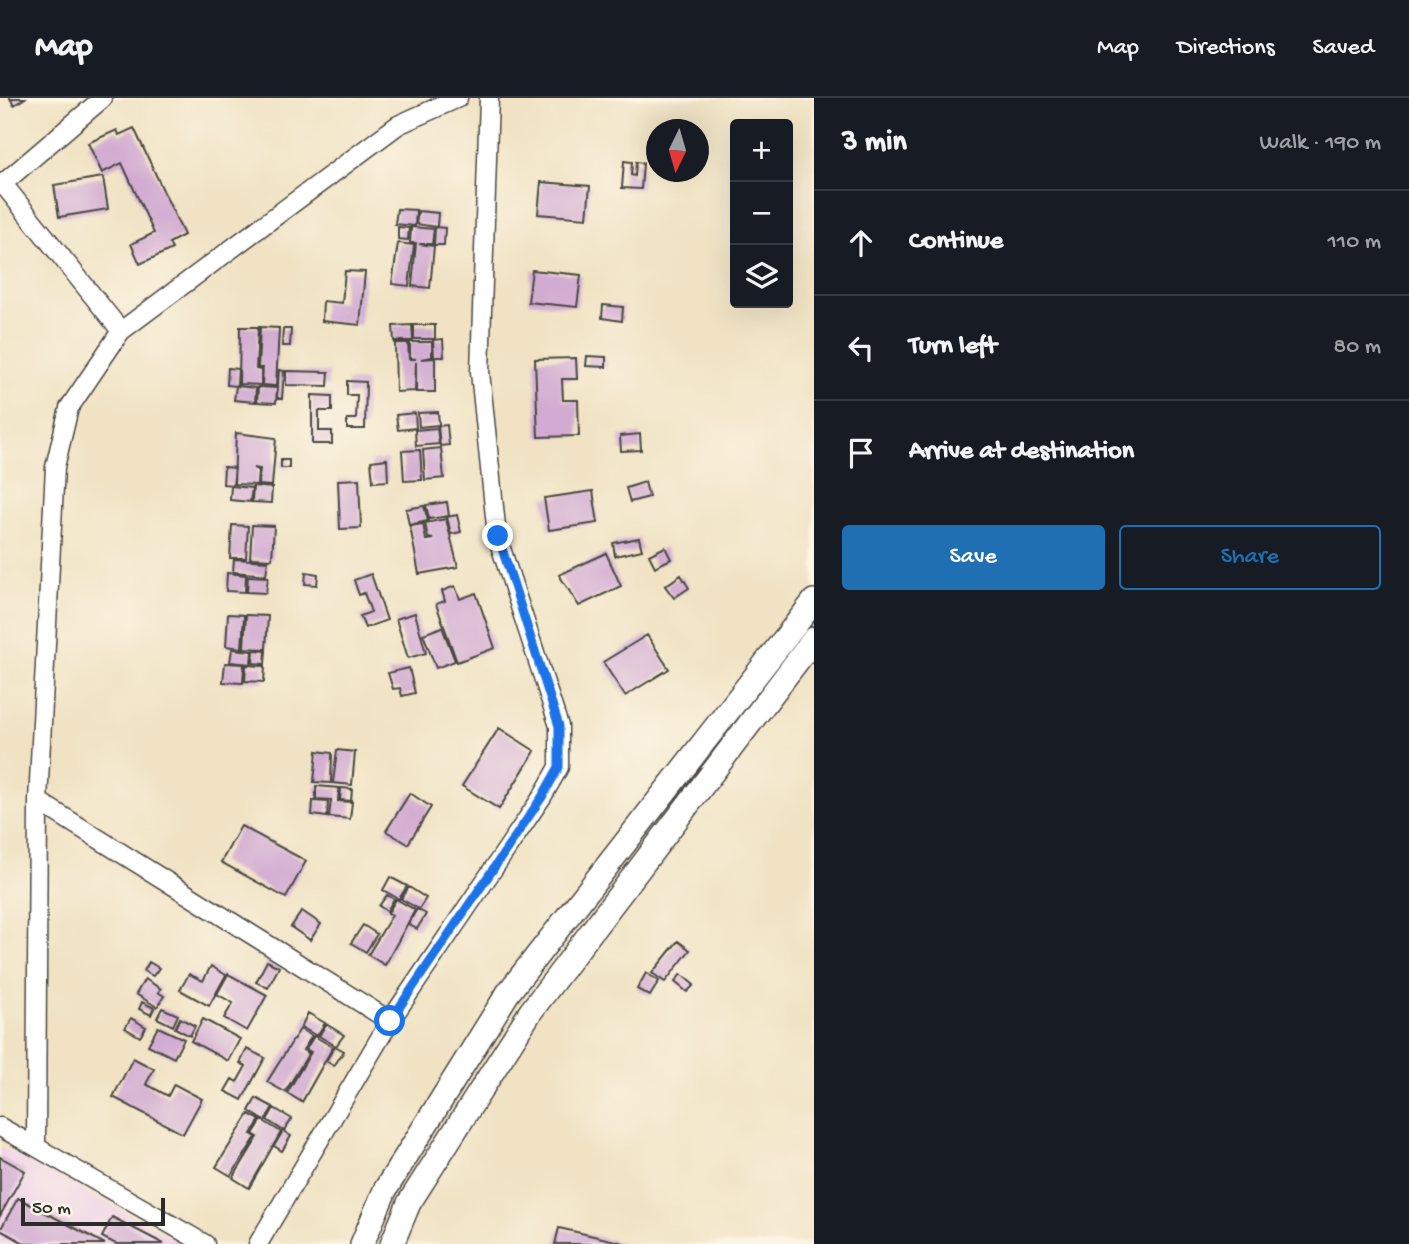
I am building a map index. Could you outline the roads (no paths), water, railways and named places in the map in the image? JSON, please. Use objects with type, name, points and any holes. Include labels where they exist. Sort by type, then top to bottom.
[{"type":"street","points":[[103,98],[2,185],[121,331]]},
{"type":"street","points":[[36,1147],[38,801],[55,467],[69,408],[121,331],[398,125],[458,98]]},
{"type":"street","points":[[258,1244],[390,1021],[542,797],[559,767],[559,726],[498,536],[486,436],[480,372],[489,98]]},
{"type":"street","points":[[362,1244],[385,1190],[508,993],[814,601]]},
{"type":"street","points":[[392,1244],[409,1203],[531,1012],[814,639]]},
{"type":"street","points":[[38,801],[390,1021]]},
{"type":"street","points":[[0,1127],[205,1244]]}]
